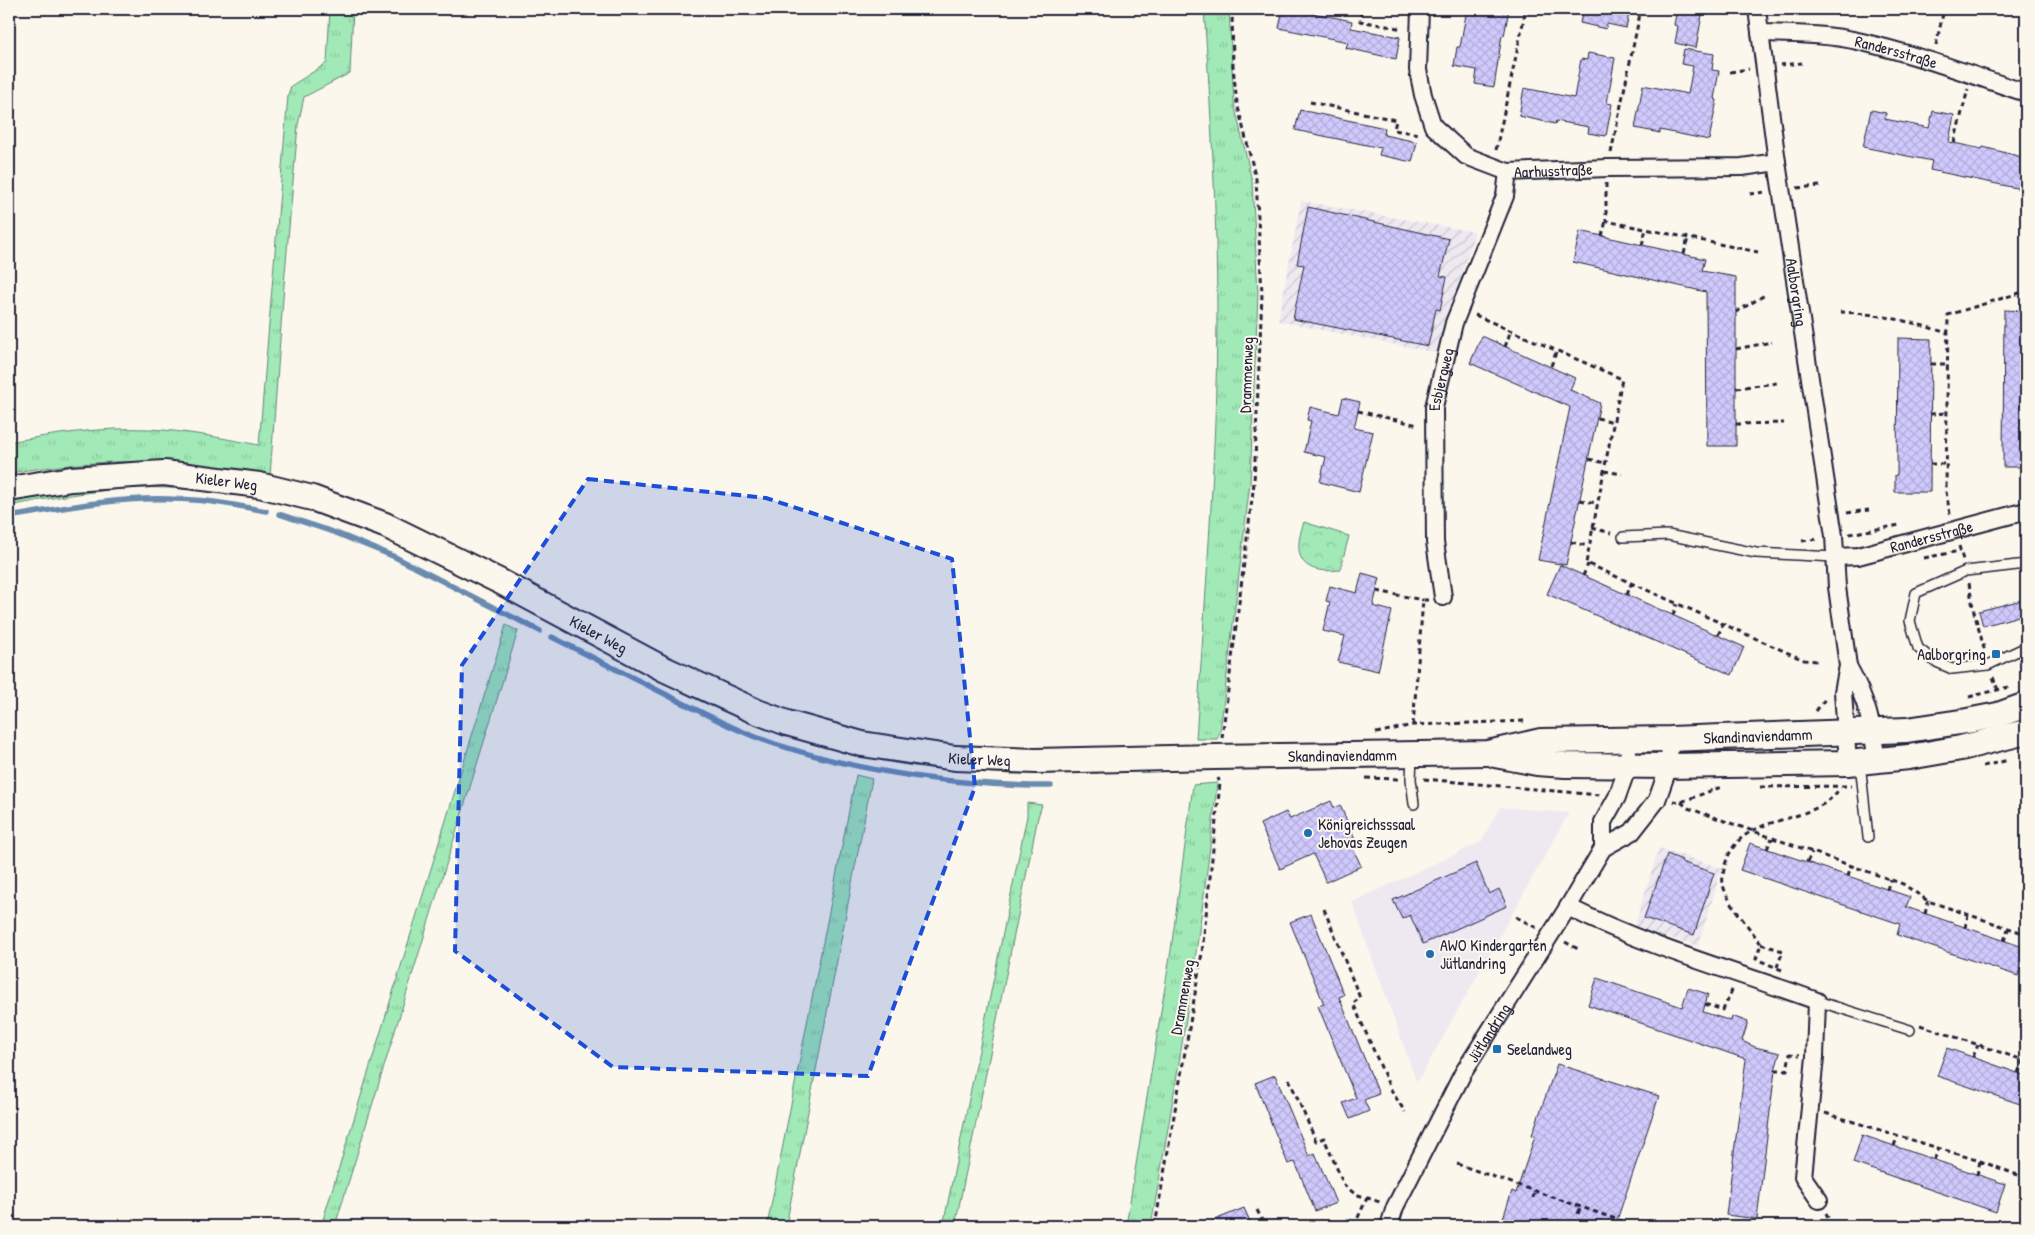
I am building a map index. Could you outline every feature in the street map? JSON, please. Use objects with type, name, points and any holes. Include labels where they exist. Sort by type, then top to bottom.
[{"type":"street","name":"Aarhusstraße","points":[[1420,9],[1418,70],[1423,95],[1433,126],[1466,156],[1508,172],[1608,168],[1742,167],[1778,162]]},
{"type":"street","name":"Aalborgring","points":[[1749,10],[1760,32],[1834,536],[1848,666],[1843,692],[1845,723],[1862,762]]},
{"type":"street","name":"Randersstraße","points":[[1760,32],[1824,36],[1861,42],[1972,74],[2026,93]]},
{"type":"street","name":"Esbjergweg","points":[[1443,597],[1435,542],[1434,407],[1450,333],[1458,308],[1505,196],[1508,172]]},
{"type":"street","name":"Kieler Weg","points":[[9,489],[71,479],[164,474],[259,485],[312,498],[385,525],[724,698],[787,723],[862,744],[917,754],[993,760],[1207,764]]},
{"type":"street","name":"Randersstraße","points":[[1835,557],[1858,556],[2026,511]]},
{"type":"street","name":"Aalborgring","points":[[1848,666],[1862,691],[1869,711],[1873,733],[1862,762]]},
{"type":"street","name":"Skandinaviendamm","points":[[1207,764],[1488,753],[1537,741],[1670,739],[1845,723],[1873,733],[1934,728],[1998,715],[2022,695]]},
{"type":"street","name":"Skandinaviendamm","points":[[1488,753],[1537,763],[1628,766],[1862,762],[1961,748],[2026,732]]},
{"type":"street","points":[[1629,740],[1628,766],[1617,797],[1603,822],[1603,848],[1632,832],[1657,800],[1669,766],[1670,739]]},
{"type":"street","name":"Jütlandring","points":[[1389,1226],[1394,1207],[1463,1073],[1603,848]]},
{"type":"street","points":[[1568,907],[1597,922],[1665,948],[1817,1001],[1815,1057],[1803,1177],[1820,1200]]},
{"type":"lane","points":[[1623,537],[1668,535],[1775,555],[1835,557]]},
{"type":"lane","points":[[2026,564],[1966,571],[1916,593],[1910,621],[1918,648],[1934,662],[1952,669],[1988,664],[2026,647]]},
{"type":"lane","points":[[1412,755],[1411,779],[1414,804]]},
{"type":"lane","points":[[1862,762],[1868,837]]},
{"type":"lane","points":[[1817,1001],[1910,1030]]},
{"type":"path","name":"Drammenweg","points":[[1220,742],[1254,483],[1262,294],[1256,179],[1237,103],[1233,67],[1232,9]]},
{"type":"path","points":[[1342,9],[1361,12],[1360,21],[1419,32]]},
{"type":"path","points":[[1493,166],[1526,9]]},
{"type":"path","points":[[1602,236],[1606,221],[1605,196],[1608,168],[1641,9]]},
{"type":"path","points":[[1724,9],[1749,10]]},
{"type":"path","points":[[1933,62],[1944,9]]},
{"type":"path","points":[[1954,143],[1972,74]]},
{"type":"path","points":[[1310,102],[1396,120],[1394,130],[1412,134],[1423,134],[1433,126]]},
{"type":"path","points":[[1606,221],[1758,252]]},
{"type":"path","points":[[1642,245],[1646,228]]},
{"type":"path","points":[[1684,254],[1688,238]]},
{"type":"path","points":[[1998,690],[1988,664],[1973,608],[1966,571],[1950,514],[1946,492],[1948,315],[2026,291]]},
{"type":"path","points":[[1736,312],[1765,295]]},
{"type":"path","points":[[1458,308],[1622,379],[1588,546],[1586,563],[1588,564],[1583,576]]},
{"type":"path","points":[[1840,312],[1861,313],[1948,333]]},
{"type":"path","points":[[1505,347],[1511,330]]},
{"type":"path","points":[[1736,349],[1772,342]]},
{"type":"path","points":[[1551,366],[1557,350]]},
{"type":"path","points":[[1931,364],[1948,364]]},
{"type":"path","points":[[1736,388],[1778,383]]},
{"type":"path","points":[[1358,411],[1433,428]]},
{"type":"path","points":[[1930,414],[1947,413]]},
{"type":"path","points":[[1597,418],[1614,422]]},
{"type":"path","points":[[1736,424],[1784,423]]},
{"type":"path","points":[[1589,459],[1605,463]]},
{"type":"path","points":[[1930,464],[1946,464]]},
{"type":"path","points":[[1604,471],[1622,474]]},
{"type":"path","points":[[1580,500],[1596,503]]},
{"type":"path","points":[[1831,516],[1869,510]]},
{"type":"path","points":[[1950,514],[1958,512]]},
{"type":"path","points":[[1799,541],[1902,524]]},
{"type":"path","points":[[1592,528],[1623,537]]},
{"type":"path","points":[[1571,542],[1588,546]]},
{"type":"path","points":[[1588,564],[1804,660],[1818,661]]},
{"type":"path","points":[[1627,594],[1631,584]]},
{"type":"path","points":[[1377,590],[1423,600],[1443,597]]},
{"type":"path","points":[[1423,600],[1413,725],[1532,721]]},
{"type":"path","points":[[1672,615],[1677,604]]},
{"type":"path","points":[[1718,635],[1723,625]]},
{"type":"path","points":[[1962,699],[1998,690],[2022,695]]},
{"type":"path","points":[[1812,714],[1845,723]]},
{"type":"path","name":"Drammenweg","points":[[1155,1226],[1202,953],[1220,784],[1207,764]]},
{"type":"path","points":[[1778,967],[1783,951],[1761,944],[1729,898],[1723,883],[1723,875],[1731,852],[1742,836],[1750,831],[1797,815],[1827,802],[1840,787]]},
{"type":"path","points":[[1680,802],[1688,808],[1750,831],[1904,884],[1928,901],[2026,934]]},
{"type":"path","points":[[1767,849],[1772,838]]},
{"type":"path","points":[[1808,862],[1812,852]]},
{"type":"path","points":[[1848,876],[1851,866]]},
{"type":"path","points":[[1887,890],[1890,879]]},
{"type":"path","points":[[1925,914],[1928,901]]},
{"type":"path","points":[[1324,910],[1360,998],[1353,1003],[1390,1088],[1404,1112]]},
{"type":"path","points":[[1965,928],[1968,915]]},
{"type":"path","points":[[2004,941],[2008,929]]},
{"type":"path","points":[[1761,944],[1756,959],[1782,969],[1777,986]]},
{"type":"path","points":[[1705,1004],[1723,1010],[1739,973]]},
{"type":"path","points":[[1910,1030],[1914,1022],[2024,1060],[2018,1073]]},
{"type":"path","points":[[1973,1058],[1978,1045]]},
{"type":"path","points":[[1775,1070],[1787,1070],[1790,1054],[1815,1057]]},
{"type":"path","points":[[1288,1079],[1316,1141],[1324,1138],[1344,1185],[1355,1194],[1394,1207]]},
{"type":"path","points":[[1809,1111],[1831,1114],[1980,1161],[2026,1178]]},
{"type":"path","points":[[1894,1146],[1898,1135]]},
{"type":"path","points":[[1934,1160],[1939,1148]]},
{"type":"path","points":[[1977,1174],[1980,1161]]},
{"type":"path","points":[[1457,1164],[1581,1206],[1624,1224],[1636,1226]]},
{"type":"path","points":[[1533,1198],[1535,1190]]},
{"type":"path","points":[[1354,1226],[1367,1198]]},
{"type":"path","points":[[1578,1214],[1581,1206]]},
{"type":"path","points":[[1257,1210],[1266,1226]]},
{"type":"highlighted area","points":[[588,479],[766,498],[952,559],[975,787],[868,1076],[613,1067],[455,951],[462,665]]},
{"type":"shaded area","points":[[1301,201],[1475,232],[1437,353],[1278,321]]},
{"type":"shaded area","name":"AWO Kindergarten Jütlandring","points":[[1500,807],[1569,813],[1417,1083],[1352,902],[1481,842]]},
{"type":"shaded area","points":[[1659,848],[1722,868],[1698,946],[1634,927]]},
{"type":"green space","points":[[330,9],[353,9],[350,73],[304,97],[298,125],[270,476],[200,465],[138,462],[83,464],[9,473],[9,442],[43,436],[114,429],[149,429],[204,435],[259,445],[288,95],[291,86],[327,63]]},
{"type":"green space","points":[[1204,9],[1229,9],[1234,103],[1252,181],[1258,293],[1250,483],[1220,732],[1217,739],[1196,739],[1210,527],[1217,315],[1215,200]]},
{"type":"green space","points":[[157,484],[252,494],[251,497],[209,491],[137,488],[89,492],[9,506],[9,502],[96,488]]},
{"type":"green space","points":[[1304,522],[1349,536],[1340,570],[1317,570],[1308,566],[1303,561],[1299,545]]},
{"type":"green space","points":[[506,625],[518,631],[335,1226],[321,1226]]},
{"type":"green space","points":[[562,626],[849,750],[848,753],[747,722],[639,670],[561,628]]},
{"type":"green space","points":[[868,754],[947,767],[947,770],[887,762],[867,757]]},
{"type":"green space","points":[[1208,767],[1209,769],[1206,770],[1118,772],[1118,770]]},
{"type":"green space","points":[[964,769],[1102,771],[1098,773],[1012,774],[963,771]]},
{"type":"green space","points":[[856,775],[872,779],[786,1226],[767,1226]]},
{"type":"green space","points":[[1217,783],[1196,950],[1151,1226],[1126,1226],[1171,950],[1193,785]]},
{"type":"green space","points":[[1027,803],[1042,805],[955,1226],[943,1226],[1027,816]]},
{"type":"building","points":[[1283,9],[1293,9],[1352,21],[1351,28],[1400,37],[1396,59],[1346,48],[1348,42],[1279,28]]},
{"type":"building","points":[[1467,9],[1509,9],[1504,36],[1502,35],[1494,87],[1475,84],[1477,70],[1454,66],[1457,47],[1460,47]]},
{"type":"building","points":[[1583,9],[1630,9],[1626,28],[1607,24],[1606,29],[1580,23]]},
{"type":"building","points":[[1677,9],[1703,9],[1696,48],[1675,43],[1678,26],[1674,25]]},
{"type":"building","points":[[1684,49],[1714,54],[1712,70],[1719,71],[1714,99],[1717,100],[1709,140],[1660,130],[1660,133],[1635,128],[1643,85],[1688,94],[1693,66],[1681,64]]},
{"type":"building","points":[[1588,53],[1615,58],[1607,103],[1612,104],[1606,136],[1588,133],[1589,127],[1556,121],[1555,124],[1519,116],[1524,88],[1574,98],[1581,59],[1587,60]]},
{"type":"building","points":[[1300,110],[1385,128],[1384,135],[1417,142],[1412,162],[1379,155],[1381,148],[1295,130]]},
{"type":"building","points":[[1871,110],[1886,113],[1885,119],[1929,128],[1933,111],[1954,115],[1949,142],[1982,149],[1983,147],[2026,158],[2026,190],[1930,170],[1932,161],[1863,147]]},
{"type":"building","points":[[1308,207],[1449,239],[1440,276],[1447,277],[1440,310],[1436,309],[1428,346],[1293,319],[1304,265],[1297,264]]},
{"type":"building","points":[[1580,231],[1705,259],[1702,271],[1736,277],[1736,446],[1707,446],[1706,292],[1573,262]]},
{"type":"building","points":[[2004,310],[2026,311],[2026,467],[2003,467]]},
{"type":"building","points":[[1482,336],[1575,378],[1570,390],[1600,403],[1566,565],[1538,560],[1570,407],[1470,363]]},
{"type":"building","points":[[1898,338],[1931,339],[1930,492],[1895,492],[1895,475],[1897,475]]},
{"type":"building","points":[[1343,398],[1360,402],[1354,428],[1373,432],[1359,492],[1320,482],[1326,457],[1304,452],[1311,421],[1307,420],[1310,407],[1339,414]]},
{"type":"building","points":[[1560,565],[1744,647],[1732,675],[1547,594]]},
{"type":"building","points":[[1362,573],[1380,578],[1373,606],[1392,611],[1378,671],[1338,662],[1345,636],[1323,631],[1330,602],[1326,601],[1330,586],[1357,593]]},
{"type":"building","points":[[2026,599],[2026,614],[1983,626],[1979,611]]},
{"type":"building","name":"Königreichsssaal Jehovas Zeugen","points":[[1331,801],[1334,808],[1340,805],[1356,842],[1351,844],[1361,866],[1326,882],[1313,854],[1280,869],[1260,824],[1286,812],[1290,819]]},
{"type":"building","points":[[1750,843],[1910,897],[1906,907],[2026,948],[2018,976],[1897,935],[1900,924],[1740,870]]},
{"type":"building","points":[[1667,854],[1682,860],[1681,862],[1714,873],[1694,935],[1644,918]]},
{"type":"building","points":[[1476,863],[1489,894],[1499,889],[1507,906],[1423,944],[1410,915],[1402,919],[1393,900]]},
{"type":"building","points":[[1311,914],[1344,995],[1339,997],[1379,1094],[1364,1100],[1369,1111],[1350,1119],[1343,1103],[1356,1098],[1318,1006],[1324,1004],[1290,922]]},
{"type":"building","points":[[1597,978],[1682,1007],[1688,988],[1708,994],[1703,1012],[1731,1021],[1732,1016],[1748,1022],[1742,1041],[1755,1047],[1780,1053],[1775,1070],[1757,1219],[1726,1215],[1746,1059],[1588,1005]]},
{"type":"building","points":[[1947,1048],[2026,1076],[2026,1106],[1937,1076]]},
{"type":"building","points":[[1557,1064],[1659,1096],[1615,1226],[1518,1226],[1502,1221],[1512,1191],[1516,1193],[1535,1136],[1532,1135]]},
{"type":"building","points":[[1275,1075],[1309,1156],[1315,1153],[1336,1203],[1315,1211],[1295,1162],[1288,1164],[1255,1083]]},
{"type":"building","points":[[1862,1135],[2005,1184],[1996,1212],[1853,1163]]},
{"type":"building","points":[[1244,1208],[1252,1226],[1200,1226]]},
{"type":"waterway","points":[[9,517],[90,504],[151,499],[207,501],[266,511]]},
{"type":"waterway","points":[[279,514],[336,533],[395,557],[540,631]]},
{"type":"waterway","points":[[552,637],[697,710],[775,744],[843,763],[912,776],[981,784],[1051,786]]},
{"type":"place","name":"Aalborgring","points":[[1996,654]]},
{"type":"place","name":"Königreichsssaal Jehovas Zeugen","points":[[1308,833]]},
{"type":"place","name":"AWO Kindergarten Jütlandring","points":[[1430,954]]},
{"type":"place","name":"Seelandweg","points":[[1497,1049]]}]
